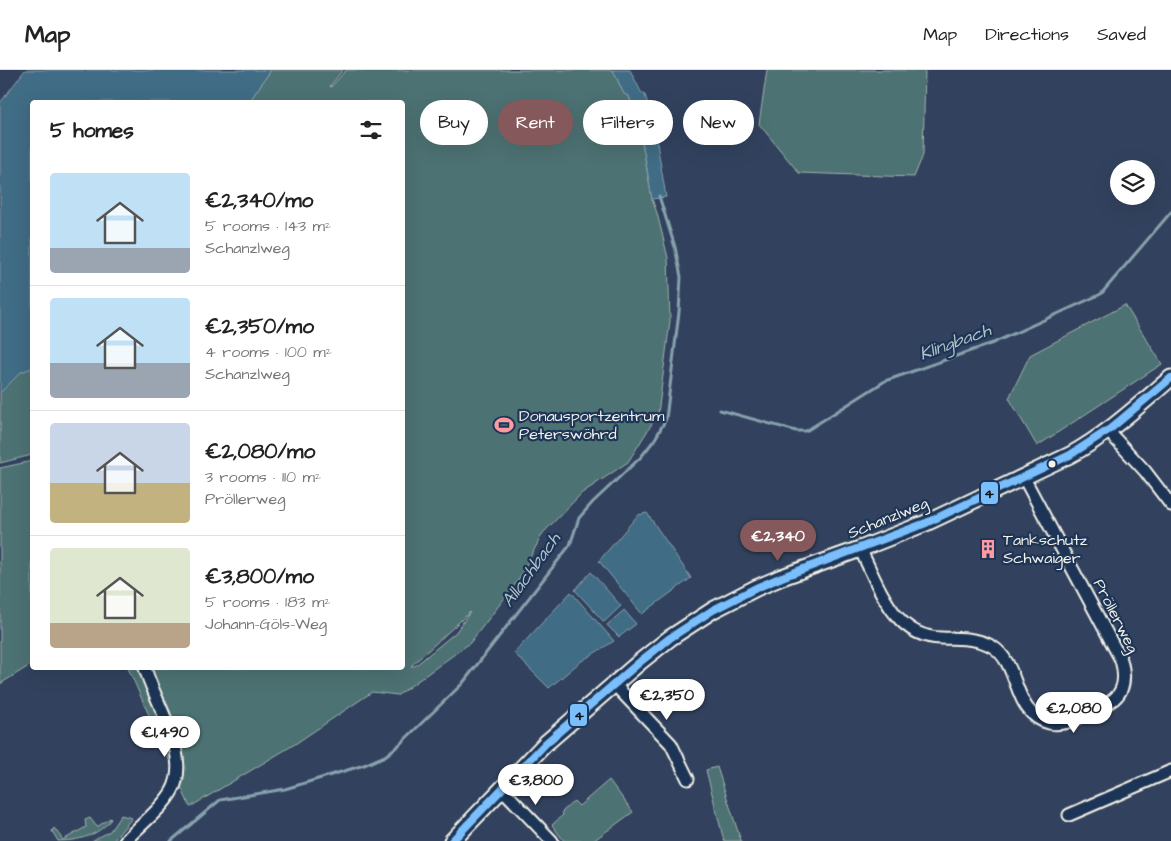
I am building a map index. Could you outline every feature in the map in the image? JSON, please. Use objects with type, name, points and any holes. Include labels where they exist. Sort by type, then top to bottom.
[{"type":"street","name":"Schanzlweg","points":[[452,841],[546,743],[670,638],[733,599],[782,577],[926,523],[1084,448],[1108,431],[1171,378]]},
{"type":"street","points":[[1108,431],[1145,471],[1171,505]]},
{"type":"street","name":"Pröllerweg","points":[[860,549],[890,608],[908,629],[921,636],[969,639],[992,646],[1008,664],[1029,712],[1044,722],[1061,724],[1070,722],[1109,703],[1118,696],[1122,687],[1124,669],[1121,660],[1024,478]]},
{"type":"street","points":[[125,841],[172,791],[178,778],[179,762],[175,744],[146,670]]},
{"type":"street","points":[[614,684],[671,744],[688,779]]},
{"type":"street","points":[[1069,815],[1171,771]]},
{"type":"street","points":[[502,789],[552,841]]},
{"type":"green space","name":"Donausportzentrum Peterswöhrd","points":[[271,70],[343,70],[331,87],[346,70],[613,70],[624,94],[629,96],[630,100],[583,100],[583,145],[643,145],[652,199],[668,258],[670,321],[658,414],[628,462],[582,493],[543,533],[517,582],[470,643],[398,695],[372,692],[295,744],[190,807],[129,670],[405,670],[405,100],[250,100]],"holes":[[[470,612],[456,632],[415,666],[411,666]]]},
{"type":"green space","points":[[767,70],[925,70],[923,155],[914,177],[799,173],[759,124]]},
{"type":"green space","points":[[1125,305],[1162,364],[1037,446],[1009,398],[1030,355]]},
{"type":"green space","points":[[30,368],[30,456],[0,463],[0,393],[21,372]]},
{"type":"green space","points":[[30,461],[30,665],[0,684],[0,468]]},
{"type":"green space","points":[[717,767],[741,841],[724,841],[706,770]]},
{"type":"green space","points":[[609,780],[633,812],[593,841],[564,841],[552,825],[574,801],[579,806]]},
{"type":"green space","points":[[121,815],[132,818],[113,841],[92,841],[110,831]]},
{"type":"green space","points":[[90,818],[97,827],[111,819],[100,830],[80,839],[58,841],[52,831],[54,828],[63,840],[86,827],[85,820]]},
{"type":"water","points":[[25,70],[271,70],[250,100],[30,100],[30,369],[21,372],[0,393],[0,103]]},
{"type":"water","points":[[613,70],[630,70],[647,100],[630,100],[629,96],[624,94]]},
{"type":"water","points":[[643,145],[657,145],[666,197],[652,199]]},
{"type":"water","points":[[647,513],[691,578],[642,614],[599,561],[638,515]]},
{"type":"water","points":[[591,572],[621,606],[604,622],[575,590]]},
{"type":"water","points":[[571,592],[614,641],[580,662],[549,688],[514,653]]},
{"type":"water","points":[[624,610],[636,624],[619,637],[607,625]]},
{"type":"waterway","name":"Allachbach","points":[[171,841],[220,800],[285,789],[364,765],[385,756],[399,745],[462,684],[570,545],[579,518],[593,502],[641,457],[655,439],[666,419],[679,312],[681,277],[675,247],[659,196]]},
{"type":"waterway","name":"Klingbach","points":[[720,410],[796,431],[806,431],[885,381],[993,343],[1101,294],[1171,212]]},
{"type":"transit line","name":"4","points":[[452,841],[546,743],[641,661],[670,638],[713,610],[782,577],[926,523],[1070,455],[1110,429],[1171,378]]},
{"type":"place","name":"Donausportzentrum Peterswöhrd","points":[[504,425]]},
{"type":"place","name":"Tankschutz Schwaiger","points":[[988,549]]}]
